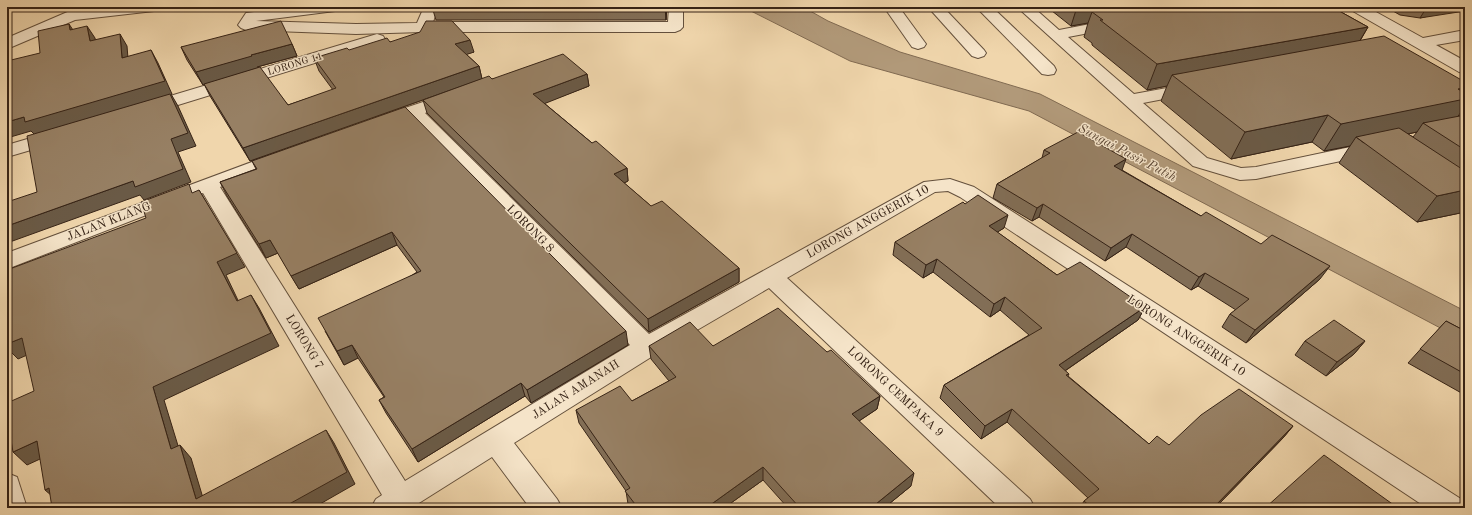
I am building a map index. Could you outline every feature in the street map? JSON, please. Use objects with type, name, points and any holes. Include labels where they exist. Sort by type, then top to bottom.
[{"type":"street","points":[[8,45],[92,7]]},
{"type":"street","points":[[72,16],[154,7]]},
{"type":"street","points":[[335,7],[251,16],[246,26],[356,29],[424,27],[675,27],[676,7]]},
{"type":"street","points":[[424,27],[430,7]]},
{"type":"street","points":[[891,7],[918,44]]},
{"type":"street","points":[[935,7],[978,53]]},
{"type":"street","points":[[983,7],[1048,70]]},
{"type":"street","points":[[1024,7],[1200,162],[1240,174],[1256,173],[1390,146]]},
{"type":"street","points":[[1356,7],[1465,68]]},
{"type":"street","points":[[1056,35],[1134,21]]},
{"type":"street","points":[[1421,43],[1465,35]]},
{"type":"street","name":"LORONG 11","points":[[128,114],[377,39]]},
{"type":"street","points":[[1130,100],[1208,86]]},
{"type":"street","points":[[362,130],[470,90]]},
{"type":"street","name":"LORONG 8","points":[[413,111],[647,347]]},
{"type":"street","points":[[7,151],[75,131]]},
{"type":"street","name":"JALAN KLANG","points":[[7,261],[208,184],[303,150]]},
{"type":"street","name":"LORONG 7","points":[[208,184],[393,504]]},
{"type":"street","name":"LORONG ANGGERIK 10","points":[[770,276],[931,186],[950,186],[967,192],[1451,508]]},
{"type":"street","name":"JALAN AMANAH","points":[[393,504],[647,347],[770,276]]},
{"type":"street","name":"LORONG CEMPAKA 9","points":[[770,276],[1020,508]]},
{"type":"street","points":[[495,440],[546,508]]},
{"type":"street","points":[[7,486],[12,508]]},
{"type":"water","name":"Sungai Pasir Putih","points":[[743,7],[803,7],[828,21],[900,52],[1040,94],[1465,311],[1465,341],[1029,111],[850,61]]},
{"type":"building","points":[[1117,7],[1332,7],[1368,27],[1157,64],[1100,20],[1103,20],[1092,12]]},
{"type":"building","points":[[281,21],[292,44],[196,72],[181,47]]},
{"type":"building","points":[[426,21],[452,21],[470,40],[455,44],[479,66],[243,148],[204,84],[260,67],[288,105],[336,88],[314,58],[347,48],[349,50],[387,38],[390,42],[420,32]]},
{"type":"building","points":[[69,24],[70,30],[87,26],[90,41],[120,34],[122,58],[151,50],[165,81],[25,122],[24,117],[7,122],[7,61],[40,53],[38,31]]},
{"type":"building","points":[[1384,36],[1465,82],[1465,88],[1458,89],[1465,93],[1465,99],[1341,124],[1328,115],[1245,132],[1172,75]]},
{"type":"building","points":[[563,54],[587,74],[533,94],[592,143],[596,141],[627,168],[614,174],[651,206],[662,201],[739,268],[648,319],[423,100],[489,76],[492,79]]},
{"type":"building","points":[[170,94],[188,133],[171,139],[183,169],[135,187],[133,181],[7,226],[7,202],[37,192],[27,136]]},
{"type":"building","points":[[405,107],[626,331],[527,390],[521,383],[412,449],[379,400],[385,397],[352,345],[337,351],[318,318],[421,271],[392,232],[291,276],[270,240],[259,244],[220,182],[257,169],[252,161]]},
{"type":"building","points":[[1465,115],[1465,150],[1423,123]]},
{"type":"building","points":[[1399,128],[1465,171],[1465,190],[1437,196],[1356,137]]},
{"type":"building","points":[[1078,132],[1126,159],[1114,166],[1201,216],[1206,212],[1261,244],[1272,235],[1330,266],[1255,330],[1230,314],[1249,299],[1205,273],[1199,277],[1132,234],[1111,248],[1043,204],[1037,208],[997,184],[1050,153],[1044,150]]},
{"type":"building","points":[[189,184],[192,193],[199,190],[237,253],[217,262],[237,301],[251,295],[271,333],[153,387],[171,449],[180,445],[196,499],[326,430],[347,472],[282,508],[52,508],[49,488],[45,490],[37,441],[13,452],[7,416],[7,403],[34,391],[22,338],[7,344],[7,270],[146,218],[141,202]]},
{"type":"building","points":[[978,195],[1008,215],[989,226],[1057,275],[1080,262],[1145,307],[1059,365],[1069,374],[1066,375],[1149,444],[1157,436],[1169,445],[1201,415],[1239,389],[1293,426],[1213,508],[1092,508],[1084,501],[1099,489],[1012,409],[985,426],[944,385],[1042,328],[1005,297],[994,304],[937,259],[926,265],[895,242],[963,202],[965,204]]},
{"type":"building","points":[[778,308],[827,352],[831,350],[880,396],[852,414],[914,473],[871,508],[800,508],[763,467],[706,508],[638,508],[625,491],[630,488],[576,410],[620,386],[632,401],[676,377],[649,346],[690,322],[713,346]]},
{"type":"building","points":[[1334,320],[1365,341],[1337,362],[1305,341]]},
{"type":"building","points":[[1446,321],[1465,331],[1465,374],[1420,349]]},
{"type":"building","points":[[1324,455],[1398,508],[1265,508]]}]
